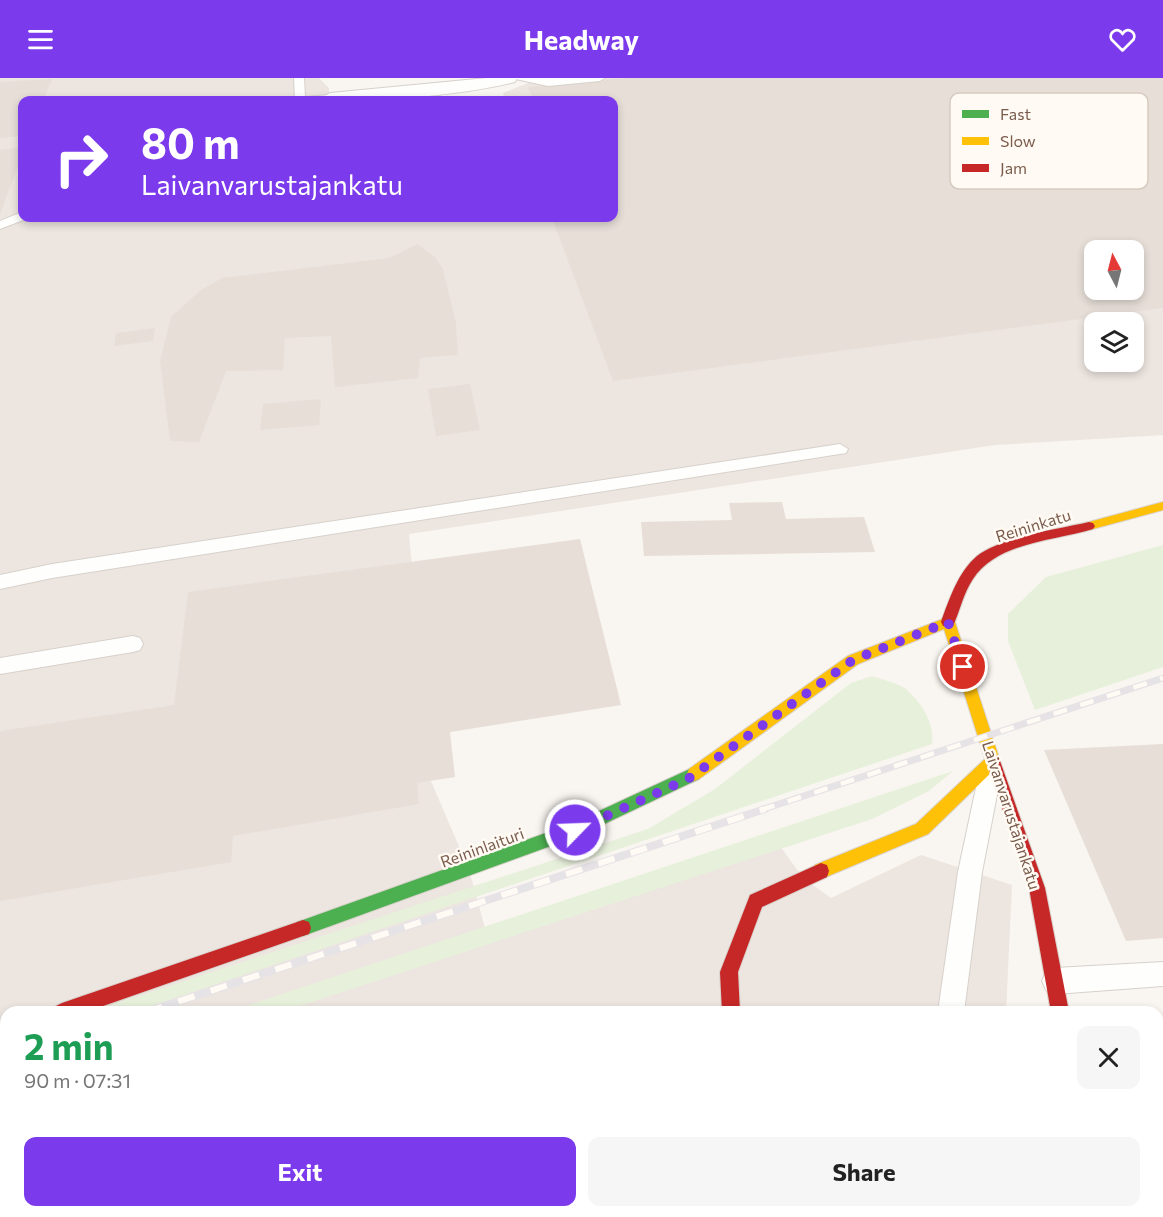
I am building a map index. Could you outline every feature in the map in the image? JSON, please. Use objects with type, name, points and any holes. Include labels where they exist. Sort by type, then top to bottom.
[{"type":"main road","name":"Reininkatu","points":[[948,622],[960,587],[982,559],[1010,547],[1163,506]]},
{"type":"main road","name":"Laivanvarustajankatu","points":[[948,622],[1036,888],[1059,1006]]},
{"type":"main road","name":"Reininlaituri","points":[[79,1006],[470,870],[575,830],[688,779],[853,660],[948,622]]},
{"type":"main road","points":[[731,1006],[729,972],[756,901],[803,878],[922,829],[993,761]]},
{"type":"street","points":[[353,96],[478,85],[508,78]]},
{"type":"lane","points":[[299,78],[301,96]]},
{"type":"lane","points":[[516,78],[549,83],[600,78]]},
{"type":"lane","points":[[0,225],[18,218]]},
{"type":"lane","points":[[0,582],[51,571],[840,449]]},
{"type":"lane","points":[[0,666],[133,644]]},
{"type":"lane","points":[[952,1006],[970,873],[993,761]]},
{"type":"lane","points":[[1054,981],[1163,974]]},
{"type":"shaded area","points":[[0,78],[319,78],[329,88],[329,96],[18,96],[18,222],[618,222],[618,96],[504,96],[503,93],[528,83],[531,78],[1163,78],[1163,435],[995,445],[409,534],[431,781],[469,870],[488,939],[772,835],[803,878],[831,898],[921,855],[1012,885],[1006,1006],[0,1006]]},
{"type":"green space","points":[[1163,545],[1163,667],[1035,710],[1008,641],[1008,614],[1046,577]]},
{"type":"green space","points":[[872,676],[900,685],[907,690],[926,714],[931,729],[932,744],[151,1006],[108,1006],[648,829],[715,789],[851,683]]},
{"type":"green space","points":[[953,771],[929,791],[872,819],[299,1006],[246,1006]]},
{"type":"building","points":[[626,78],[1163,78],[1163,308],[1133,312],[1084,312],[1084,318],[613,381],[553,222],[618,222],[618,96],[532,96],[528,87]]},
{"type":"building","points":[[52,79],[45,96],[18,96],[18,136],[0,138],[0,82]]},
{"type":"building","points":[[18,148],[18,166],[0,214],[0,150]]},
{"type":"building","points":[[417,244],[435,257],[443,269],[456,323],[458,355],[420,358],[418,378],[335,387],[331,336],[285,338],[283,370],[226,371],[199,442],[170,441],[160,361],[171,317],[201,290],[222,278],[389,258]]},
{"type":"building","points":[[155,328],[153,341],[114,346],[116,333]]},
{"type":"building","points":[[470,384],[480,430],[436,436],[428,389]]},
{"type":"building","points":[[321,399],[319,425],[260,430],[263,404]]},
{"type":"building","points":[[782,502],[786,519],[864,517],[875,552],[644,556],[641,522],[732,520],[729,503]]},
{"type":"building","points":[[580,539],[621,705],[450,732],[455,777],[417,783],[419,804],[233,836],[231,862],[0,901],[0,731],[174,705],[188,592]]},
{"type":"building","points":[[1163,744],[1163,938],[1126,941],[1044,750]]},
{"type":"railway","points":[[761,810],[1163,678]]},
{"type":"railway","points":[[164,1006],[765,809]]},
{"type":"traffic: fast","points":[[303,928],[575,830],[694,774]]},
{"type":"traffic: slow","points":[[1089,526],[1163,506]]},
{"type":"traffic: slow","points":[[694,774],[853,660],[948,622]]},
{"type":"traffic: slow","points":[[821,871],[922,829],[993,761],[948,622]]},
{"type":"traffic: jam","points":[[948,622],[965,581],[981,560],[1016,544],[1089,526]]},
{"type":"traffic: jam","points":[[993,761],[1037,888],[1059,1006]]},
{"type":"traffic: jam","points":[[731,1006],[729,972],[756,901],[821,871]]},
{"type":"traffic: jam","points":[[79,1006],[303,928]]},
{"type":"route","points":[[575,830],[688,779],[853,660],[948,622],[963,667]]}]
